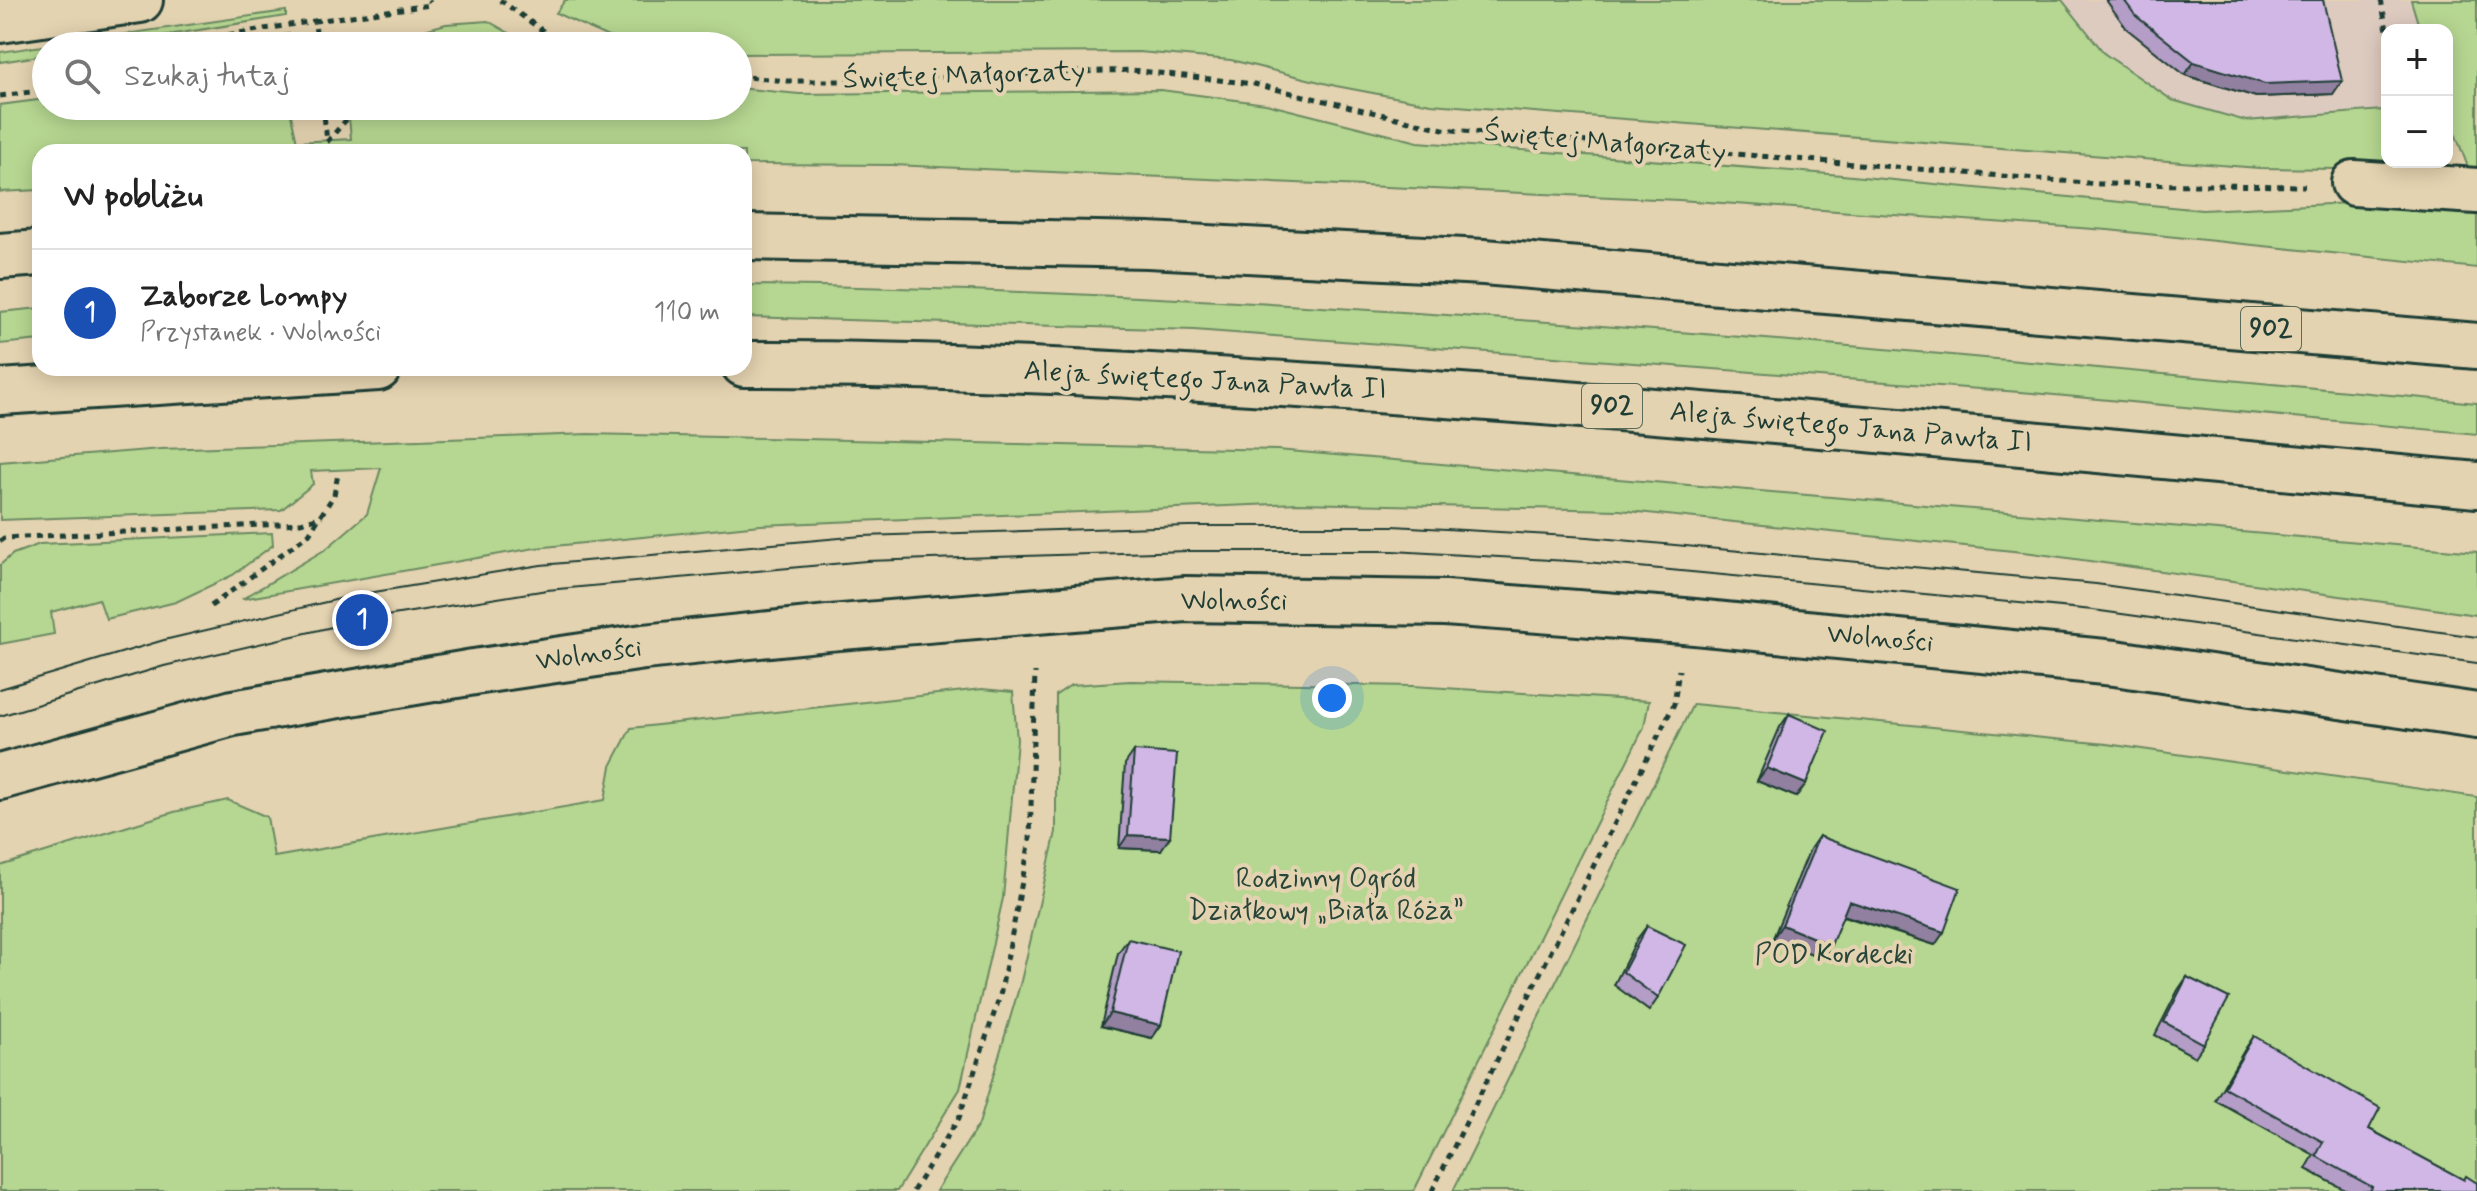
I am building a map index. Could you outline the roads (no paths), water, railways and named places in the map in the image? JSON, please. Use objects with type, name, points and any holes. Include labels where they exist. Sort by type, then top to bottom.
[{"type":"main road","points":[[0,20],[140,0]]},
{"type":"main road","points":[[2354,183],[2477,191]]},
{"type":"main road","name":"902","points":[[752,237],[1148,245],[1484,262],[2477,346]]},
{"type":"main road","points":[[0,256],[32,254]]},
{"type":"main road","name":"Aleja świętego Jana Pawła II","points":[[752,364],[854,363],[1183,377],[1580,403],[2477,485]]},
{"type":"main road","points":[[0,392],[252,376]]},
{"type":"main road","name":"Wolności","points":[[0,777],[233,713],[474,672],[644,647],[828,628],[1186,599],[1445,603],[1789,631],[2115,663],[2477,716]]},
{"type":"tram line","points":[[0,689],[164,640],[356,595],[541,565],[862,536],[1188,526],[1393,526],[1588,537],[2096,584],[2477,637]]},
{"type":"tram line","points":[[0,716],[164,666],[362,620],[547,590],[866,561],[1188,551],[1393,551],[1586,562],[2093,610],[2477,663]]},
{"type":"place","name":"Zaborze Lompy","points":[[362,620]]},
{"type":"park label","name":"Rodzinny Ogród Działkowy „Biała Róża”","points":[[1326,895]]},
{"type":"park label","name":"POD Kordecki","points":[[1834,955]]}]
